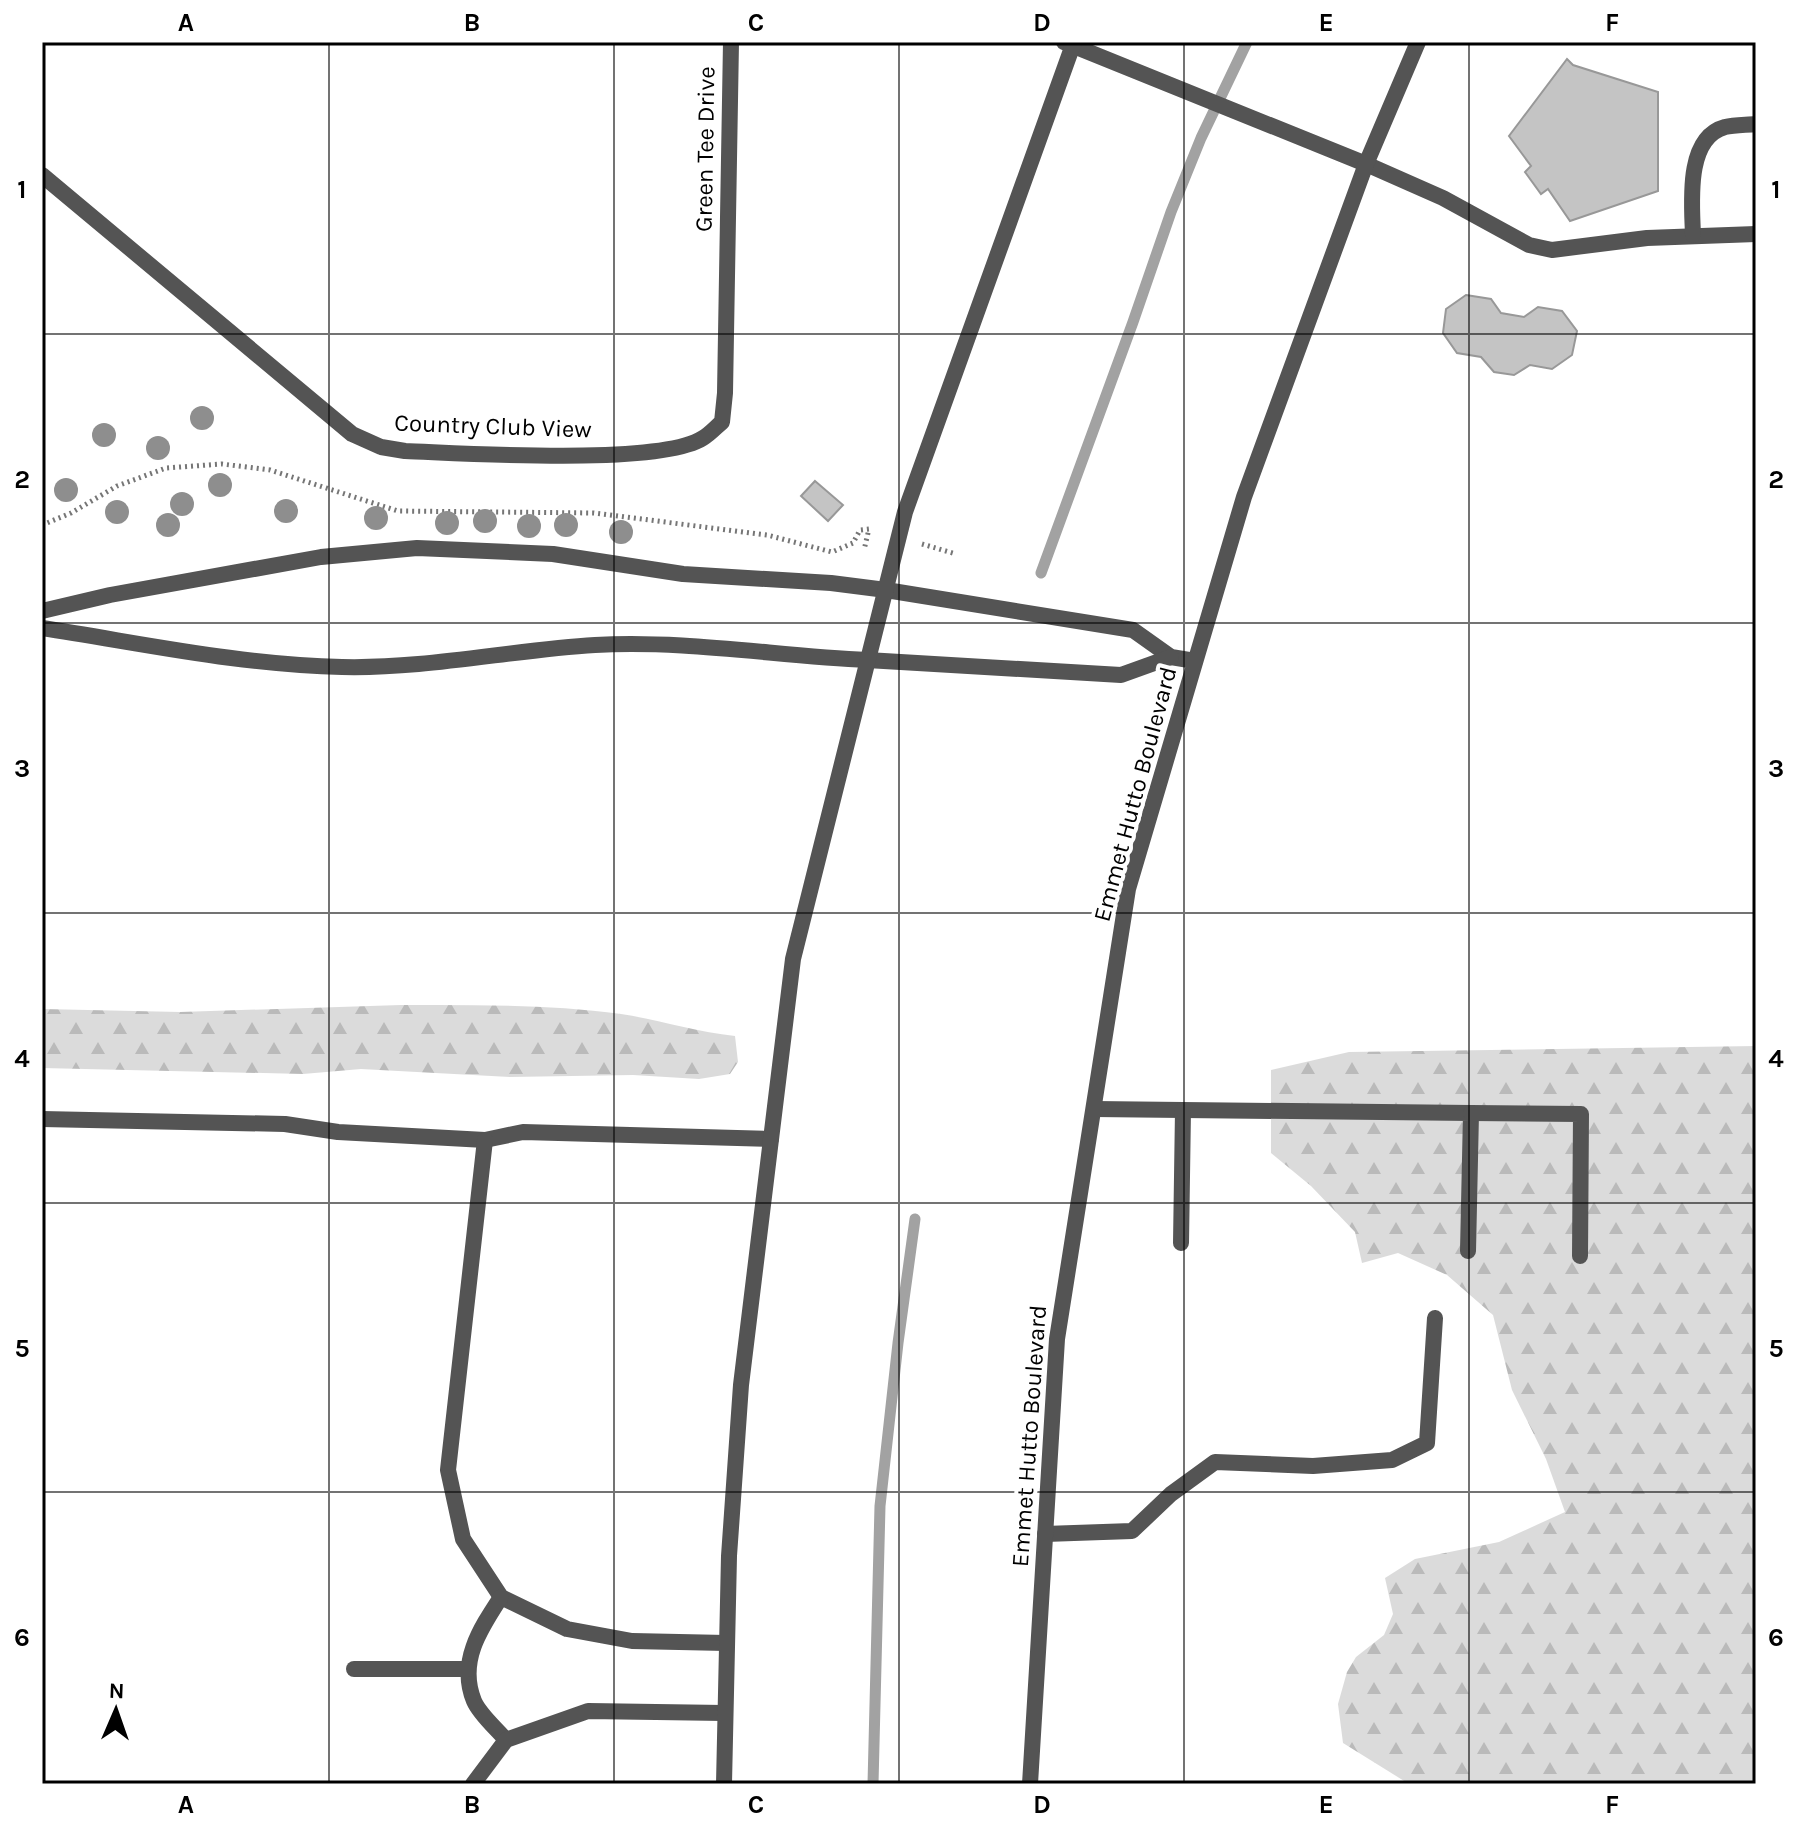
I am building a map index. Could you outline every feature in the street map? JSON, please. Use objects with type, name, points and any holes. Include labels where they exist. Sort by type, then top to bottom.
[{"type":"street","name":"Green Tee Drive","points":[[727,257],[731,42]]},
{"type":"street","name":"Emmet Hutto Boulevard","points":[[1030,1784],[1057,1339],[1128,889],[1244,497],[1366,164],[1418,42]]},
{"type":"street","points":[[724,1784],[729,1556],[741,1385],[793,959],[905,512],[1070,43],[1366,164],[1443,198],[1529,245],[1552,250],[1615,241],[1756,234]]},
{"type":"street","points":[[1693,235],[1692,185],[1699,151],[1722,128],[1756,124]]},
{"type":"street","name":"Country Club View","points":[[42,175],[352,434],[381,447],[405,451],[574,455],[674,448],[702,439],[722,422],[724,408],[727,257]]},
{"type":"street","points":[[42,611],[110,595],[321,557],[417,548],[553,554],[683,574],[831,583],[886,590],[1133,630],[1171,657],[1195,661]]},
{"type":"street","points":[[42,628],[279,664],[344,667],[413,665],[599,645],[685,647],[1121,675],[1171,657]]},
{"type":"street","points":[[1094,1109],[1581,1114],[1580,1256]]},
{"type":"street","points":[[1181,1243],[1183,1110]]},
{"type":"street","points":[[1468,1251],[1471,1113]]},
{"type":"street","points":[[42,1119],[285,1124],[338,1132],[485,1140],[523,1132],[771,1139]]},
{"type":"street","points":[[485,1140],[448,1470],[463,1539],[501,1597],[567,1629],[632,1641],[726,1643]]},
{"type":"street","points":[[1045,1534],[1132,1531],[1171,1494],[1215,1462],[1313,1466],[1392,1460],[1427,1443],[1435,1318]]},
{"type":"street","points":[[501,1597],[475,1636],[468,1669],[475,1703],[506,1740]]},
{"type":"street","points":[[354,1669],[468,1669]]},
{"type":"street","points":[[473,1784],[506,1740],[588,1711],[724,1713]]},
{"type":"path","points":[[42,525],[71,513],[117,486],[154,472],[180,466],[222,464],[270,470],[398,511],[594,513],[767,535],[832,552],[853,543],[860,530],[869,529],[864,550]]},
{"type":"path","points":[[918,542],[956,554]]},
{"type":"green space","points":[[401,1005],[539,1007],[621,1014],[735,1036],[738,1062],[730,1074],[699,1079],[633,1075],[510,1077],[361,1069],[303,1074],[42,1068],[42,1009],[180,1012]]},
{"type":"green space","points":[[1756,1046],[1756,1784],[1409,1784],[1343,1743],[1338,1704],[1347,1672],[1356,1657],[1384,1635],[1393,1614],[1385,1578],[1415,1559],[1499,1542],[1565,1512],[1546,1459],[1512,1390],[1493,1315],[1447,1275],[1398,1253],[1362,1263],[1355,1232],[1311,1186],[1271,1153],[1271,1070],[1349,1052]]},
{"type":"building","points":[[1567,59],[1573,65],[1658,92],[1658,191],[1570,221],[1548,189],[1541,194],[1525,172],[1531,166],[1509,136]]},
{"type":"building","points":[[1466,295],[1491,299],[1501,313],[1524,317],[1538,307],[1562,311],[1577,331],[1572,355],[1552,369],[1530,365],[1514,375],[1494,372],[1481,357],[1457,353],[1443,333],[1446,309]]},
{"type":"building","points":[[815,481],[843,505],[828,521],[801,496]]},
{"type":"waterway","points":[[1041,573],[1171,212],[1201,138],[1247,42]]},
{"type":"waterway","points":[[873,1784],[880,1506],[915,1219]]}]
